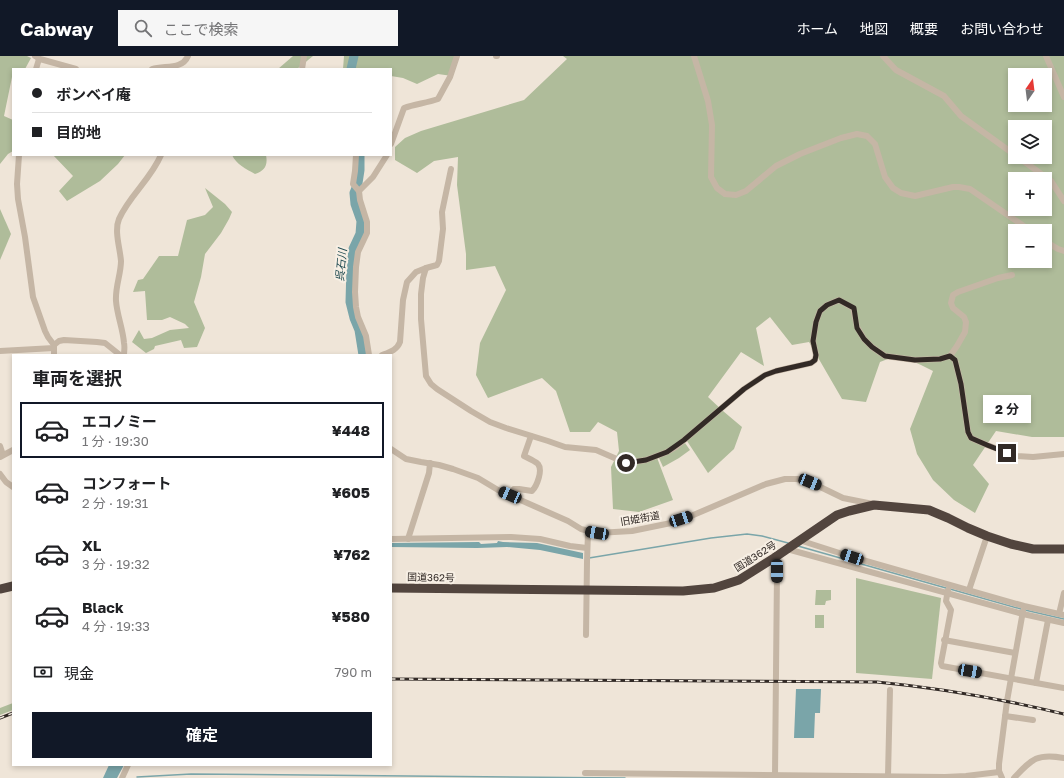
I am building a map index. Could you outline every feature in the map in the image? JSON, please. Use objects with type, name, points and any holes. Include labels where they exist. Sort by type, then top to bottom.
[{"type":"highway","name":"国道362号","points":[[392,588],[683,591],[714,588],[739,580],[837,515],[874,504],[929,510],[987,536],[1011,544],[1033,549],[1064,550]]},
{"type":"highway","points":[[0,589],[12,586]]},
{"type":"street","points":[[156,68],[164,66],[178,66],[184,62],[188,56]]},
{"type":"street","points":[[302,68],[304,56]]},
{"type":"street","points":[[392,141],[404,108],[413,104],[426,103],[438,99],[450,77],[457,56]]},
{"type":"street","points":[[694,56],[708,101],[712,125],[711,177],[717,188],[725,194],[736,195],[746,192],[776,166],[800,154],[841,138],[857,134],[867,136],[875,144],[886,177],[893,188],[901,193],[915,196],[953,187],[970,189],[1021,224]]},
{"type":"street","points":[[883,56],[896,70],[944,96],[961,116],[1008,150]]},
{"type":"street","points":[[1046,56],[1064,97]]},
{"type":"street","points":[[36,68],[38,58],[73,68]]},
{"type":"street","points":[[19,156],[17,184],[18,199],[26,237],[33,297],[45,331],[54,346],[54,354]]},
{"type":"street","points":[[124,354],[124,343],[116,300],[120,272],[120,257],[116,231],[118,221],[124,209],[154,169],[160,156]]},
{"type":"street","points":[[356,156],[353,184],[358,190],[367,222],[367,233],[358,252],[356,267],[356,307],[366,336],[368,354]]},
{"type":"street","points":[[358,190],[373,177],[386,156]]},
{"type":"street","points":[[1028,164],[1051,181],[1064,201]]},
{"type":"street","points":[[385,354],[395,350],[400,342],[403,300],[407,282],[416,272],[437,265],[439,261],[443,230],[442,212],[450,168]]},
{"type":"street","points":[[1052,245],[1064,251]]},
{"type":"street","points":[[426,268],[421,294],[421,319],[426,376],[431,384],[490,422],[565,447],[596,450],[626,463],[646,460],[667,452],[684,440],[744,389],[765,375],[811,363],[815,360],[816,355],[813,341],[816,322],[820,311],[827,305],[839,300],[854,308],[857,328],[864,339],[885,356],[915,360],[940,359],[950,356],[965,332],[966,322],[964,317],[953,308],[950,303],[953,295],[998,278],[1012,275]]},
{"type":"street","points":[[0,350],[54,346],[59,341],[64,340],[105,343],[119,354]]},
{"type":"street","points":[[950,356],[955,360],[962,390],[968,432],[971,438],[1017,456],[1033,457],[1064,454]]},
{"type":"street","points":[[510,495],[514,489],[532,491],[536,487],[540,470],[538,464],[524,456],[531,436]]},
{"type":"street","points":[[0,446],[1,456],[12,450]]},
{"type":"street","name":"旧姫街道","points":[[392,450],[406,459],[453,469],[478,478],[498,490],[568,521],[588,532],[601,533],[632,531],[671,523],[766,484],[785,479],[797,479],[810,482],[843,498],[874,504]]},
{"type":"street","points":[[408,538],[429,473],[430,463]]},
{"type":"street","points":[[0,474],[6,482],[12,486]]},
{"type":"street","points":[[586,635],[588,532]]},
{"type":"street","points":[[969,590],[987,536]]},
{"type":"street","points":[[392,539],[511,537],[540,540],[587,550]]},
{"type":"street","points":[[799,540],[852,557],[1024,606],[1062,614],[1064,593]]},
{"type":"street","points":[[787,549],[948,594],[1023,614],[1064,623]]},
{"type":"street","points":[[774,558],[777,571],[775,775]]},
{"type":"street","points":[[950,584],[946,601],[951,610],[944,640],[941,663],[942,666],[1064,688]]},
{"type":"street","points":[[1002,778],[999,772],[999,764],[1005,716],[1024,606]]},
{"type":"street","points":[[1036,683],[1048,620]]},
{"type":"street","points":[[944,640],[1015,653]]},
{"type":"street","points":[[888,776],[890,690]]},
{"type":"street","points":[[1005,716],[1033,720]]},
{"type":"street","points":[[1014,778],[1027,765],[1039,757],[1050,756],[1064,758]]},
{"type":"street","points":[[122,778],[128,766]]},
{"type":"street","points":[[586,773],[955,776],[999,772]]},
{"type":"green space","points":[[0,56],[27,56],[31,58],[26,68],[12,68],[12,77],[4,116],[12,120],[12,152],[8,154],[0,164]]},
{"type":"green space","points":[[293,56],[313,56],[298,68],[279,68]]},
{"type":"green space","points":[[344,56],[458,56],[452,76],[438,74],[417,84],[403,78],[392,76],[392,68],[343,68]]},
{"type":"green space","points":[[563,56],[1064,56],[1064,437],[1032,437],[996,431],[973,465],[989,484],[975,513],[954,500],[933,480],[917,454],[910,429],[933,371],[898,355],[880,362],[866,402],[842,399],[809,342],[792,345],[770,317],[756,328],[764,366],[741,352],[708,397],[742,427],[734,449],[708,473],[687,441],[656,455],[673,500],[639,512],[613,509],[611,467],[619,451],[617,432],[598,422],[590,432],[570,432],[556,391],[542,378],[488,398],[476,375],[480,343],[506,290],[495,266],[466,270],[466,254],[457,185],[458,157],[434,161],[417,173],[395,160],[395,147],[405,138],[421,131],[524,100],[567,59]]},
{"type":"green space","points":[[54,156],[124,156],[100,181],[67,201],[59,191],[73,176]]},
{"type":"green space","points":[[233,156],[266,156],[267,162],[261,171],[255,174],[239,164]]},
{"type":"green space","points":[[205,188],[225,204],[232,212],[221,233],[205,254],[201,277],[194,302],[205,328],[197,347],[184,348],[181,340],[155,346],[154,349],[146,353],[132,342],[139,330],[144,339],[152,338],[170,330],[189,328],[185,324],[170,317],[162,320],[147,320],[145,291],[133,292],[138,280],[143,279],[159,256],[178,256],[187,220],[205,215],[213,207]]},
{"type":"green space","points":[[0,209],[11,234],[0,260]]},
{"type":"green space","points":[[685,443],[690,450],[663,467],[659,458]]},
{"type":"green space","points":[[856,578],[941,598],[932,679],[856,673]]},
{"type":"green space","points":[[816,590],[831,590],[831,600],[826,601],[825,605],[815,605]]},
{"type":"green space","points":[[815,615],[824,615],[824,628],[815,628]]},
{"type":"green space","points":[[12,703],[12,710],[0,715],[0,708]]},
{"type":"water","points":[[498,541],[537,543],[583,553],[583,559],[540,550],[507,547],[392,547],[392,543],[497,543]]},
{"type":"water","points":[[796,689],[821,689],[820,713],[815,713],[814,738],[794,738]]},
{"type":"water","points":[[109,766],[123,766],[117,778],[103,778]]},
{"type":"waterway","name":"呉石川","points":[[351,68],[354,56]]},
{"type":"waterway","name":"呉石川","points":[[360,156],[358,183],[354,193],[355,204],[361,221],[360,234],[353,249],[350,302],[359,330],[363,354]]},
{"type":"waterway","points":[[589,558],[711,538],[747,534],[762,536],[788,543]]},
{"type":"waterway","points":[[798,546],[946,588]]},
{"type":"waterway","points":[[950,589],[1021,609]]},
{"type":"waterway","points":[[1025,610],[1064,619]]},
{"type":"waterway","points":[[137,777],[191,774],[625,778]]},
{"type":"railway","points":[[392,679],[877,682],[924,687],[971,695],[1064,714]]},
{"type":"railway","points":[[0,718],[12,713]]},
{"type":"route","points":[[626,463],[646,460],[667,452],[684,440],[744,389],[765,375],[811,363],[815,360],[816,355],[813,341],[816,322],[820,311],[827,305],[839,300],[854,308],[857,328],[864,339],[885,356],[915,360],[940,359],[950,356],[955,360],[961,384],[968,432],[971,438],[1007,453]]}]
